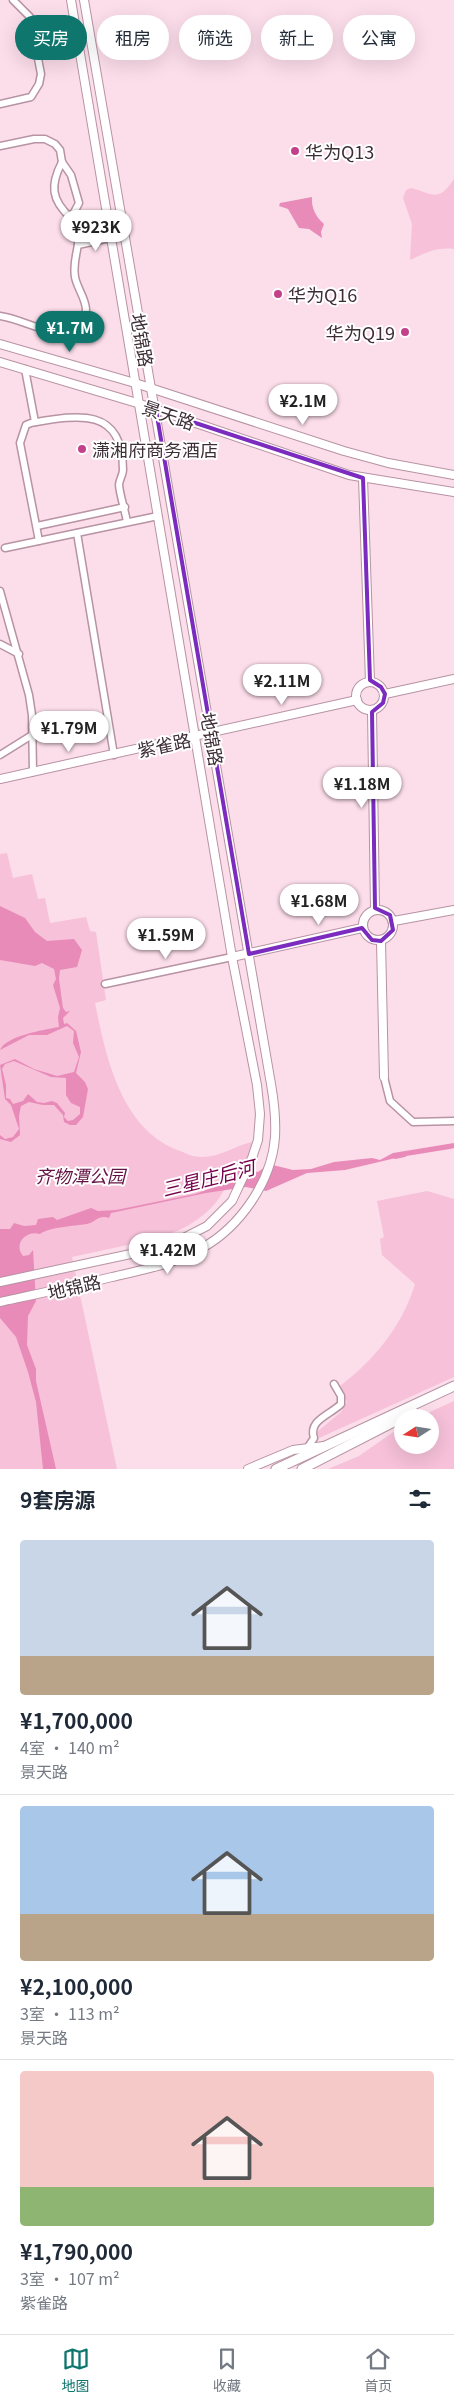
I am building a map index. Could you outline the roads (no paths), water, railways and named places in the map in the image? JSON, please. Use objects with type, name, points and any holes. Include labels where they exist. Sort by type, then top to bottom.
[{"type":"main road","points":[[276,1469],[454,1386]]},
{"type":"main road","points":[[302,1469],[454,1391]]},
{"type":"street","points":[[13,0],[28,15]]},
{"type":"street","name":"地锦路","points":[[71,0],[73,15]]},
{"type":"street","name":"地锦路","points":[[0,1302],[148,1268],[187,1255],[223,1234],[242,1216],[262,1182],[275,1139],[275,1111],[212,734],[84,0]]},
{"type":"street","points":[[0,104],[31,97],[39,84],[41,74],[38,60]]},
{"type":"street","name":"地锦路","points":[[0,1282],[168,1246],[207,1226],[232,1201],[248,1169],[258,1140],[260,1103],[232,957],[80,60]]},
{"type":"street","points":[[0,146],[45,139],[55,144],[60,150],[62,162],[71,175],[79,203],[71,218]]},
{"type":"street","points":[[0,316],[17,318],[46,330],[61,332],[70,329],[84,318],[86,309],[82,291],[75,277],[79,230],[71,218],[58,207],[53,182],[62,162]]},
{"type":"street","points":[[78,245],[110,238]]},
{"type":"street","name":"景天路","points":[[0,344],[135,383],[344,452],[388,463],[454,475]]},
{"type":"street","name":"景天路","points":[[0,362],[137,403],[349,475],[454,492]]},
{"type":"street","points":[[25,369],[35,422]]},
{"type":"street","points":[[39,541],[20,443],[26,425],[35,422],[84,416],[95,418],[110,428],[116,437],[122,458],[124,471],[119,483],[128,522]]},
{"type":"street","points":[[363,478],[370,682]]},
{"type":"street","points":[[36,526],[125,507]]},
{"type":"street","points":[[5,548],[158,516]]},
{"type":"street","points":[[77,533],[114,755]]},
{"type":"street","points":[[0,591],[2,609],[19,654],[29,695],[32,772]]},
{"type":"street","points":[[0,644],[19,654]]},
{"type":"street","points":[[385,694],[454,680]]},
{"type":"street","points":[[370,682],[381,687],[385,694],[380,706],[372,710],[362,708],[357,700],[359,687],[370,682]]},
{"type":"street","name":"紫雀路","points":[[0,779],[212,734],[357,700]]},
{"type":"street","points":[[372,710],[375,908]]},
{"type":"street","points":[[0,756],[32,735]]},
{"type":"street","points":[[375,908],[390,915],[394,921],[393,930],[381,941],[384,1077],[390,1100],[414,1122],[454,1122]]},
{"type":"street","points":[[375,908],[368,912],[363,920],[362,928],[372,940],[381,941]]},
{"type":"street","points":[[394,921],[454,910]]},
{"type":"street","points":[[105,984],[362,928]]},
{"type":"street","points":[[308,1447],[314,1438],[312,1432],[314,1424],[341,1404],[341,1396],[334,1384]]},
{"type":"street","points":[[248,1469],[293,1450],[329,1445]]},
{"type":"waterway","name":"三星庄后河","points":[[395,1158],[405,1156]]},
{"type":"place","name":"华为Q13","points":[[295,151]]},
{"type":"place","name":"华为Q16","points":[[278,294]]},
{"type":"place","name":"华为Q19","points":[[405,332]]},
{"type":"place","name":"潇湘府商务酒店","points":[[82,449]]},
{"type":"park label","name":"齐物潭公园","points":[[80,1175]]}]
